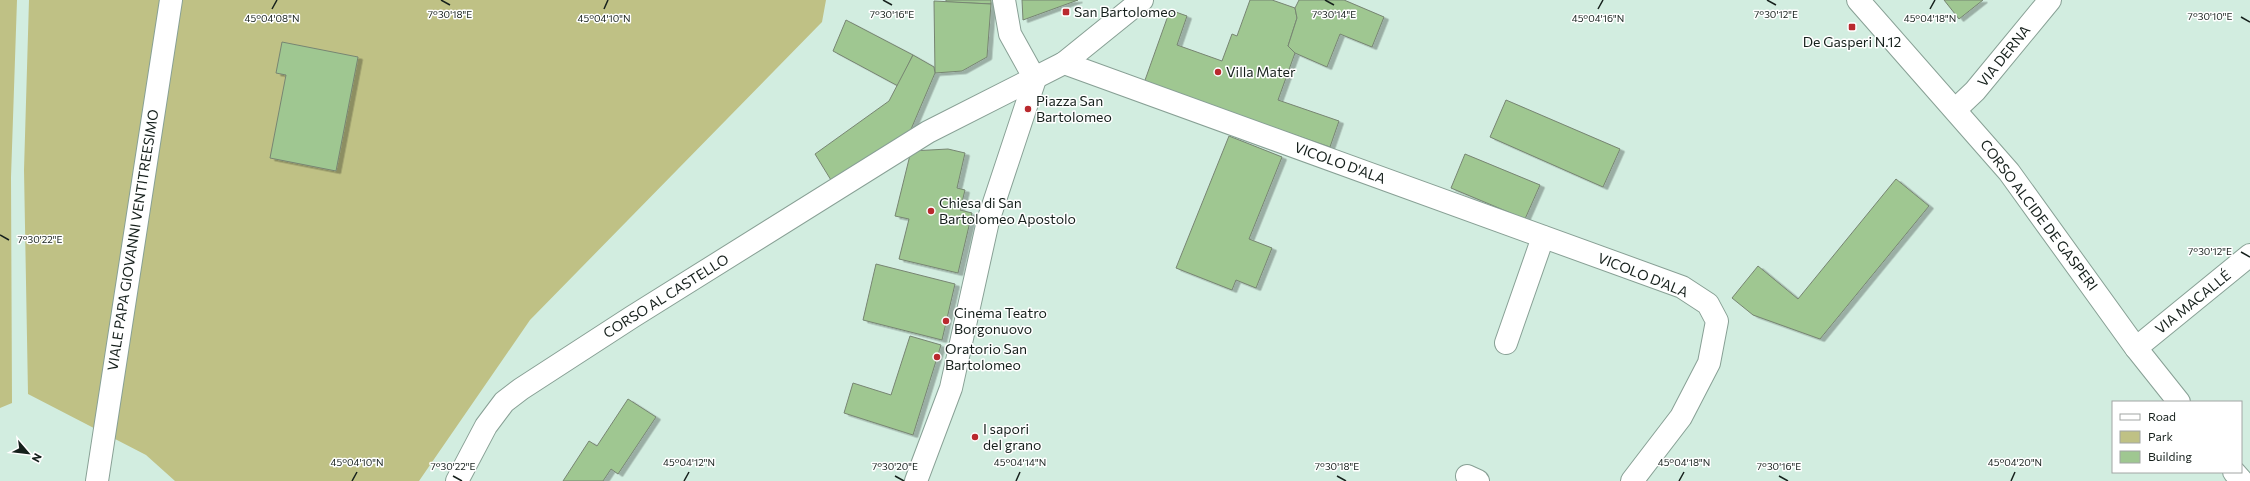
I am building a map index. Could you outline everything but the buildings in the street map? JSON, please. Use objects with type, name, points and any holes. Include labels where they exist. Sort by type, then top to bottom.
[{"type":"street","name":"VIALE PAPA GIOVANNI VENTITREESIMO","points":[[97,481],[171,0]]},
{"type":"street","points":[[1004,0],[1010,34],[1035,79]]},
{"type":"street","points":[[916,481],[952,388],[988,221],[1035,79],[1064,63],[1142,0]]},
{"type":"street","name":"CORSO ALCIDE DE GASPERI","points":[[1858,0],[1956,109],[2009,172],[2136,348],[2178,401]]},
{"type":"street","name":"VIA DERNA","points":[[1956,109],[1975,91],[2050,0]]},
{"type":"street","name":"VICOLO D'ALA","points":[[1064,63],[1682,287],[1708,304],[1717,321],[1709,363],[1681,417],[1632,481]]},
{"type":"street","name":"CORSO AL CASTELLO","points":[[457,481],[486,426],[504,402],[632,317],[928,132],[1035,79]]},
{"type":"street","points":[[1506,343],[1543,237]]},
{"type":"street","name":"VIA MACALLÉ","points":[[2136,348],[2250,255]]},
{"type":"street","points":[[2235,473],[2242,481]]},
{"type":"green space","points":[[0,0],[17,0],[11,177],[12,403],[0,408]]},
{"type":"green space","points":[[29,0],[826,0],[822,22],[530,320],[419,481],[175,481],[146,455],[28,394],[24,170]]},
{"type":"place","name":"San Bartolomeo","points":[[1066,12]]},
{"type":"place","name":"De Gasperi N.12","points":[[1852,27]]},
{"type":"place","name":"Villa Mater","points":[[1218,72]]},
{"type":"place","name":"Piazza San Bartolomeo","points":[[1028,109]]},
{"type":"place","name":"Chiesa di San Bartolomeo Apostolo","points":[[931,211]]},
{"type":"place","name":"Cinema Teatro Borgonuovo","points":[[946,321]]},
{"type":"place","name":"Oratorio San Bartolomeo","points":[[937,357]]},
{"type":"place","name":"I sapori del grano","points":[[975,437]]}]
